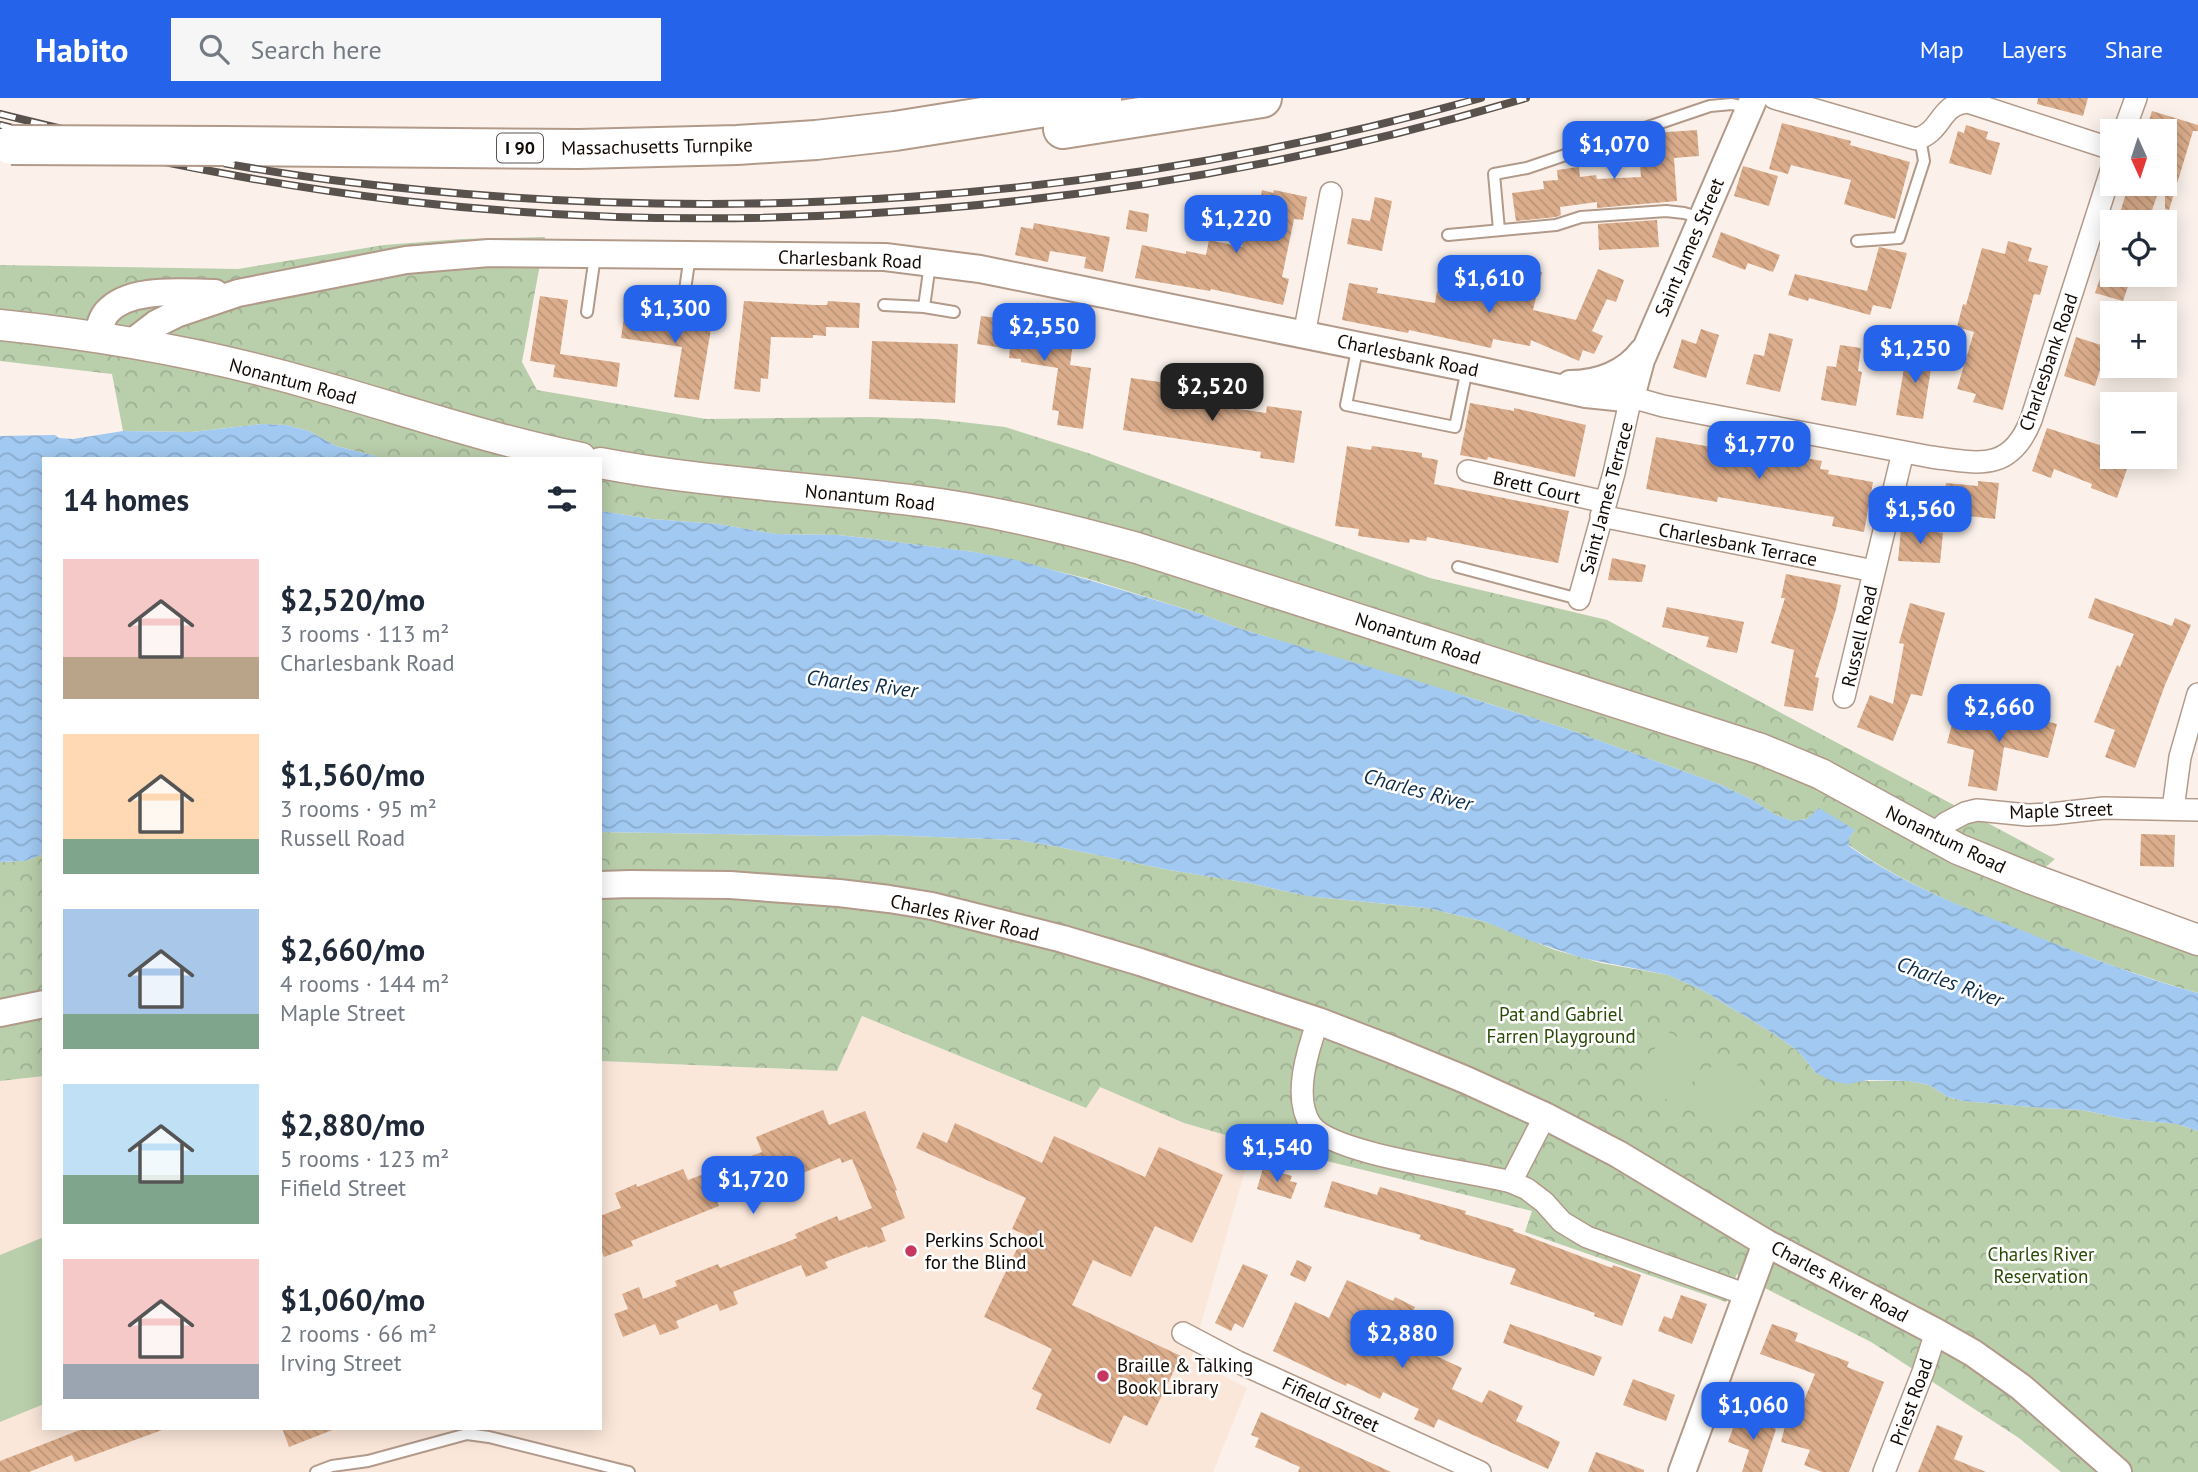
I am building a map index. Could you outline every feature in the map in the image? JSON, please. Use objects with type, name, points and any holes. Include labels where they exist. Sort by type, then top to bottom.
[{"type":"highway","name":"Massachusetts Turnpike","points":[[5,145],[619,149],[816,140],[933,125],[1101,98]]},
{"type":"highway","points":[[816,140],[952,144],[1061,130],[1262,98]]},
{"type":"main road","name":"Nonantum Road","points":[[0,325],[176,352],[318,386],[493,438],[577,457]]},
{"type":"main road","name":"Nonantum Road","points":[[602,463],[743,484],[921,501],[1009,516],[1137,548],[1750,746],[1821,774],[1958,849],[2198,940]]},
{"type":"street","points":[[1773,98],[1905,137],[1920,138],[1926,137],[1933,130],[1948,108],[1957,102],[1968,102],[2100,145]]},
{"type":"street","points":[[2128,119],[2136,98]]},
{"type":"street","name":"Saint James Street","points":[[1631,397],[1636,373],[1648,343],[1751,103]]},
{"type":"street","points":[[1304,334],[1331,193]]},
{"type":"street","name":"Charlesbank Road","points":[[130,344],[141,333],[166,319],[238,293],[364,267],[448,256],[489,253],[596,253],[885,257],[980,269],[1538,382],[1604,398],[1631,397],[1663,406],[1903,452],[1960,460],[1992,461],[2005,456],[2016,447],[2031,421],[2103,196]]},
{"type":"street","name":"Charlesbank Road","points":[[97,338],[106,314],[129,298],[161,293],[238,293]]},
{"type":"street","name":"Charlesbank Road","points":[[1538,382],[1575,384],[1612,376],[1633,362],[1648,343]]},
{"type":"street","name":"Saint James Terrace","points":[[1579,599],[1625,431],[1631,397]]},
{"type":"street","name":"Russell Road","points":[[1844,697],[1903,452]]},
{"type":"street","name":"Brett Court","points":[[1468,471],[1603,509]]},
{"type":"street","name":"Charlesbank Terrace","points":[[1603,509],[1874,571]]},
{"type":"street","points":[[2173,809],[2180,757],[2198,694]]},
{"type":"street","name":"Maple Street","points":[[1932,836],[1954,818],[1977,810],[2028,814],[2104,808],[2198,810]]},
{"type":"street","name":"Charles River Road","points":[[602,885],[730,885],[839,893],[932,906],[1063,939],[1318,1021],[1466,1080],[1545,1116],[1618,1154],[1766,1243],[1936,1332],[1973,1353],[2021,1387],[2118,1472]]},
{"type":"street","points":[[0,1013],[42,1004]]},
{"type":"street","points":[[1318,1021],[1306,1055],[1303,1104],[1311,1125],[1331,1141],[1361,1150],[1511,1182],[1527,1189],[1544,1202],[1562,1222],[1587,1237],[1746,1294]]},
{"type":"street","points":[[1511,1182],[1545,1116]]},
{"type":"street","points":[[1682,1472],[1766,1243]]},
{"type":"street","name":"Priest Road","points":[[1884,1472],[1936,1332]]},
{"type":"street","name":"Fifield Street","points":[[1183,1333],[1238,1362],[1480,1472]]},
{"type":"lane","points":[[1499,230],[1494,174],[1527,168],[1710,106],[1751,103]]},
{"type":"lane","points":[[1857,241],[1899,239],[1924,161],[1920,138]]},
{"type":"lane","points":[[1448,234],[1556,225],[1581,217],[1665,211],[1702,218]]},
{"type":"lane","points":[[587,312],[596,253]]},
{"type":"lane","points":[[685,290],[690,255]]},
{"type":"lane","points":[[924,307],[930,261]]},
{"type":"lane","points":[[884,305],[954,312]]},
{"type":"lane","points":[[1358,345],[1346,405],[1441,425],[1455,427],[1468,368]]},
{"type":"lane","points":[[1458,567],[1579,599]]},
{"type":"lane","points":[[316,1472],[467,1434],[489,1437],[629,1472]]},
{"type":"shaded area","name":"Perkins School for the Blind","points":[[862,1016],[1085,1108],[1100,1086],[1184,1123],[1253,1143],[1191,1359],[1247,1388],[1213,1472],[0,1472],[0,1081],[42,1076],[42,1430],[602,1430],[602,1061],[837,1071]]},
{"type":"green space","points":[[545,237],[522,362],[537,390],[706,419],[868,417],[936,419],[1005,427],[1088,453],[1430,578],[1607,620],[2055,859],[2033,878],[2198,940],[2198,993],[2065,948],[1932,893],[1869,859],[1849,845],[1849,838],[1855,830],[1807,819],[1792,821],[1719,784],[1567,729],[1241,629],[1089,579],[974,552],[838,535],[776,534],[718,524],[652,519],[602,511],[602,457],[379,457],[336,446],[309,431],[286,425],[262,424],[192,432],[123,431],[112,374],[0,361],[0,265],[238,269],[384,245],[462,239]]},
{"type":"green space","name":"Charles River Reservation","points":[[602,832],[882,835],[1018,840],[1307,896],[1427,908],[1486,922],[1555,950],[1601,963],[1668,975],[1702,990],[1774,1034],[1798,1051],[1816,1073],[1859,1081],[1909,1081],[1929,1085],[1948,1097],[1963,1101],[2082,1110],[2125,1119],[2177,1124],[2198,1131],[2198,1472],[2061,1472],[2019,1438],[1871,1342],[1737,1274],[1726,1302],[1525,1232],[1532,1211],[1253,1143],[1184,1123],[1100,1087],[1086,1108],[862,1016],[837,1071],[602,1061]]},
{"type":"green space","points":[[42,855],[42,1076],[0,1081],[0,862],[25,861]]},
{"type":"green space","points":[[1664,1030],[1708,1053],[1680,1106],[1637,1084]]},
{"type":"green space","points":[[1717,1055],[1761,1078],[1732,1133],[1689,1110]]},
{"type":"green space","points":[[42,1238],[42,1405],[0,1422],[0,1255]]},
{"type":"water","points":[[262,424],[286,425],[309,431],[336,446],[379,457],[42,457],[42,855],[25,861],[0,862],[0,436],[55,435],[73,439],[123,431],[192,432]]},
{"type":"water","name":"Charles River","points":[[602,511],[652,519],[718,524],[776,534],[865,538],[1012,559],[1195,612],[1241,629],[1567,729],[1719,784],[1792,821],[1807,819],[1819,808],[1855,830],[1849,838],[1849,846],[1912,884],[2090,957],[2198,993],[2198,1131],[2177,1124],[2125,1119],[2082,1110],[1963,1101],[1948,1097],[1929,1085],[1909,1081],[1869,1080],[1847,1084],[1832,1081],[1816,1073],[1798,1051],[1774,1034],[1702,990],[1668,975],[1582,958],[1486,922],[1427,908],[1307,896],[1018,840],[882,835],[602,832]]},
{"type":"building","points":[[2038,98],[2088,98],[2083,116],[2037,104]]},
{"type":"building","points":[[2152,111],[2198,125],[2198,131],[2193,131],[2177,184],[2177,119],[2150,119]]},
{"type":"building","points":[[1782,123],[1851,141],[1850,145],[1910,162],[1895,219],[1844,204],[1851,180],[1791,165],[1788,174],[1769,169]]},
{"type":"building","points":[[1966,125],[1988,132],[1986,139],[2000,143],[1991,175],[1949,163],[1958,131],[1964,133]]},
{"type":"building","points":[[1697,130],[1699,156],[1674,158],[1677,201],[1597,208],[1597,202],[1560,207],[1561,215],[1556,217],[1516,221],[1512,193],[1544,189],[1543,181],[1558,180],[1557,170],[1579,167],[1580,177],[1596,175],[1597,179],[1641,177],[1638,139],[1653,133]]},
{"type":"building","points":[[1743,166],[1778,176],[1769,206],[1734,196]]},
{"type":"building","points":[[1262,190],[1307,197],[1303,220],[1294,219],[1282,277],[1289,279],[1283,305],[1211,289],[1210,291],[1135,278],[1142,245],[1206,255],[1209,240],[1242,247],[1251,200],[1260,202]]},
{"type":"building","points":[[2125,196],[2157,196],[2152,210],[2121,210]]},
{"type":"building","points":[[2165,196],[2173,196],[2169,210],[2165,209]]},
{"type":"building","points":[[1375,197],[1392,201],[1382,251],[1347,244],[1352,218],[1370,221]]},
{"type":"building","points":[[1129,210],[1149,214],[1147,232],[1126,229]]},
{"type":"building","points":[[1657,220],[1659,247],[1599,250],[1598,224]]},
{"type":"building","points":[[1034,223],[1110,237],[1103,272],[1084,268],[1086,257],[1050,251],[1048,262],[1015,255],[1021,227],[1033,229]]},
{"type":"building","points":[[1721,232],[1780,255],[1773,272],[1748,263],[1745,270],[1712,257]]},
{"type":"building","points":[[2008,241],[2032,248],[2028,261],[2048,266],[2040,295],[2034,294],[2003,410],[1973,402],[1976,394],[1957,389],[1974,332],[1957,327],[1982,248],[2005,254]]},
{"type":"building","points":[[1879,247],[1907,253],[1891,309],[1873,305],[1870,315],[1788,295],[1795,274],[1867,291]]},
{"type":"building","points":[[1520,267],[1542,272],[1533,310],[1576,320],[1598,269],[1624,280],[1616,302],[1607,299],[1592,331],[1603,336],[1594,354],[1583,350],[1579,361],[1531,340],[1530,346],[1493,339],[1491,348],[1409,330],[1408,333],[1342,320],[1349,283],[1378,288],[1377,293],[1435,303],[1437,291],[1474,299],[1479,288],[1514,296]]},
{"type":"building","points":[[2100,278],[2100,287],[2128,287],[2123,301],[2095,293]]},
{"type":"building","points":[[540,296],[568,300],[560,354],[620,363],[617,387],[553,377],[555,365],[530,361]]},
{"type":"building","points":[[744,301],[815,305],[827,305],[828,301],[860,303],[859,328],[826,327],[826,336],[813,335],[813,338],[771,337],[768,379],[761,378],[760,392],[734,389]]},
{"type":"building","points":[[625,310],[712,323],[699,400],[674,397],[682,347],[621,338]]},
{"type":"building","points":[[981,316],[1014,320],[1013,326],[1074,335],[1070,365],[1091,368],[1083,429],[1057,425],[1059,411],[1052,410],[1058,368],[1021,362],[1021,359],[1009,358],[1010,349],[977,344]]},
{"type":"building","points":[[1701,329],[1719,335],[1706,378],[1673,368],[1682,339],[1696,344]]},
{"type":"building","points":[[1769,333],[1793,339],[1780,392],[1746,384],[1754,354],[1764,356]]},
{"type":"building","points":[[2076,337],[2100,345],[2100,370],[2095,386],[2064,376]]},
{"type":"building","points":[[872,341],[958,344],[955,403],[869,399]]},
{"type":"building","points":[[1840,345],[1861,348],[1858,371],[1862,372],[1856,406],[1821,400],[1827,366],[1836,367]]},
{"type":"building","points":[[1907,351],[1933,356],[1923,419],[1896,415]]},
{"type":"building","points":[[1131,378],[1167,383],[1165,398],[1266,413],[1267,406],[1302,411],[1294,463],[1260,458],[1261,452],[1123,430]]},
{"type":"building","points":[[1470,403],[1514,411],[1514,408],[1586,425],[1575,477],[1488,457],[1487,460],[1460,455]]},
{"type":"building","points":[[2047,428],[2100,445],[2100,469],[2127,469],[2117,498],[2091,488],[2092,484],[2054,469],[2051,478],[2032,471]]},
{"type":"building","points":[[1656,437],[1739,452],[1740,449],[1800,460],[1800,457],[1822,461],[1820,469],[1829,470],[1828,474],[1873,482],[1864,532],[1832,526],[1834,517],[1718,497],[1717,502],[1646,489]]},
{"type":"building","points":[[1347,446],[1371,450],[1372,446],[1422,453],[1422,457],[1438,460],[1434,484],[1569,511],[1558,563],[1427,537],[1426,541],[1410,539],[1409,543],[1358,536],[1359,529],[1335,526]]},
{"type":"building","points":[[1978,481],[1999,483],[1995,519],[1942,513],[1946,483],[1978,486]]},
{"type":"building","points":[[1901,528],[1943,533],[1940,563],[1898,561]]},
{"type":"building","points":[[1612,558],[1646,565],[1642,582],[1608,580]]},
{"type":"building","points":[[1786,574],[1841,585],[1815,677],[1819,678],[1813,711],[1784,706],[1794,650],[1771,643],[1785,598],[1781,598]]},
{"type":"building","points":[[2095,598],[2172,626],[2175,618],[2191,625],[2165,685],[2135,768],[2105,757],[2115,730],[2094,722],[2117,665],[2120,667],[2134,634],[2088,618]]},
{"type":"building","points":[[1910,603],[1945,613],[1922,696],[1911,694],[1893,741],[1857,727],[1870,695],[1893,704],[1904,644],[1899,643]]},
{"type":"building","points":[[1667,607],[1744,622],[1737,653],[1706,647],[1709,637],[1662,627]]},
{"type":"building","points":[[1955,713],[2014,728],[2017,714],[2057,724],[2048,758],[2004,747],[1997,791],[1968,786],[1974,750],[1947,743]]},
{"type":"building","points":[[2141,834],[2175,835],[2174,867],[2140,866]]},
{"type":"building","points":[[823,1110],[829,1125],[865,1111],[897,1190],[895,1191],[905,1218],[881,1228],[886,1241],[825,1262],[828,1268],[806,1277],[801,1265],[733,1292],[738,1304],[720,1311],[717,1304],[676,1321],[679,1328],[660,1335],[655,1324],[623,1337],[614,1314],[628,1309],[622,1294],[639,1287],[643,1299],[677,1286],[675,1281],[718,1264],[720,1268],[797,1238],[795,1234],[837,1216],[839,1221],[872,1208],[852,1159],[842,1163],[840,1158],[753,1193],[749,1184],[715,1197],[719,1206],[631,1241],[633,1246],[604,1257],[602,1215],[621,1208],[615,1193],[683,1169],[688,1180],[762,1152],[756,1137]]},
{"type":"building","points":[[955,1123],[1042,1163],[1054,1136],[1145,1177],[1159,1147],[1223,1175],[1192,1243],[1155,1226],[1131,1277],[1093,1260],[1072,1305],[1181,1356],[1147,1426],[1124,1415],[1110,1444],[1036,1409],[1042,1394],[1032,1389],[1052,1349],[984,1317],[1024,1234],[1012,1229],[1026,1198],[916,1148],[923,1132],[947,1143]]},
{"type":"building","points":[[1263,1168],[1292,1176],[1290,1181],[1297,1183],[1291,1199],[1257,1189]]},
{"type":"building","points":[[1332,1181],[1377,1195],[1380,1187],[1466,1211],[1465,1214],[1514,1229],[1513,1231],[1612,1268],[1613,1265],[1641,1275],[1622,1326],[1594,1316],[1595,1313],[1510,1284],[1516,1269],[1419,1239],[1421,1235],[1324,1207]]},
{"type":"building","points":[[1297,1260],[1312,1267],[1305,1282],[1290,1275]]},
{"type":"building","points":[[1243,1264],[1268,1275],[1243,1328],[1235,1323],[1231,1331],[1215,1323]]},
{"type":"building","points":[[1347,1280],[1393,1301],[1395,1297],[1415,1307],[1399,1339],[1462,1368],[1452,1389],[1482,1403],[1489,1390],[1523,1406],[1516,1421],[1560,1442],[1548,1469],[1438,1419],[1434,1428],[1414,1419],[1419,1409],[1383,1392],[1380,1399],[1347,1383],[1346,1386],[1273,1351],[1295,1302],[1329,1318]]},
{"type":"building","points":[[1681,1295],[1707,1304],[1692,1344],[1658,1331],[1664,1316],[1672,1319]]},
{"type":"building","points":[[1510,1324],[1602,1357],[1594,1376],[1503,1343]]},
{"type":"building","points":[[1772,1324],[1798,1333],[1795,1341],[1849,1362],[1847,1367],[1884,1382],[1849,1472],[1822,1472],[1804,1465],[1810,1450],[1781,1442],[1787,1418],[1796,1420],[1815,1374],[1760,1354]]},
{"type":"building","points":[[1633,1379],[1675,1395],[1666,1421],[1623,1405]]},
{"type":"building","points":[[1261,1412],[1391,1472],[1298,1472],[1300,1467],[1255,1447],[1259,1438],[1251,1435]]},
{"type":"building","points":[[1738,1415],[1776,1429],[1762,1472],[1742,1472],[1749,1450],[1728,1442]]},
{"type":"building","points":[[1937,1425],[1963,1436],[1954,1459],[1986,1472],[1918,1472]]},
{"type":"building","points":[[80,1430],[162,1430],[75,1462],[72,1455],[29,1472],[0,1472],[0,1461]]},
{"type":"building","points":[[283,1430],[332,1430],[289,1447]]},
{"type":"building","points":[[1596,1452],[1644,1470],[1644,1472],[1588,1472]]},
{"type":"railway","points":[[0,114],[165,152],[332,180],[477,195],[622,203],[766,203],[911,197],[1055,183],[1198,162],[1340,134],[1481,98]]},
{"type":"railway","points":[[0,125],[201,169],[404,201],[544,213],[686,218],[828,216],[970,206],[1112,189],[1252,165],[1391,135],[1526,98]]},
{"type":"place","name":"Perkins School for the Blind","points":[[911,1251]]},
{"type":"place","name":"Braille & Talking Book Library","points":[[1103,1376]]},
{"type":"park label","name":"Pat and Gabriel Farren Playground","points":[[1561,1025]]}]
